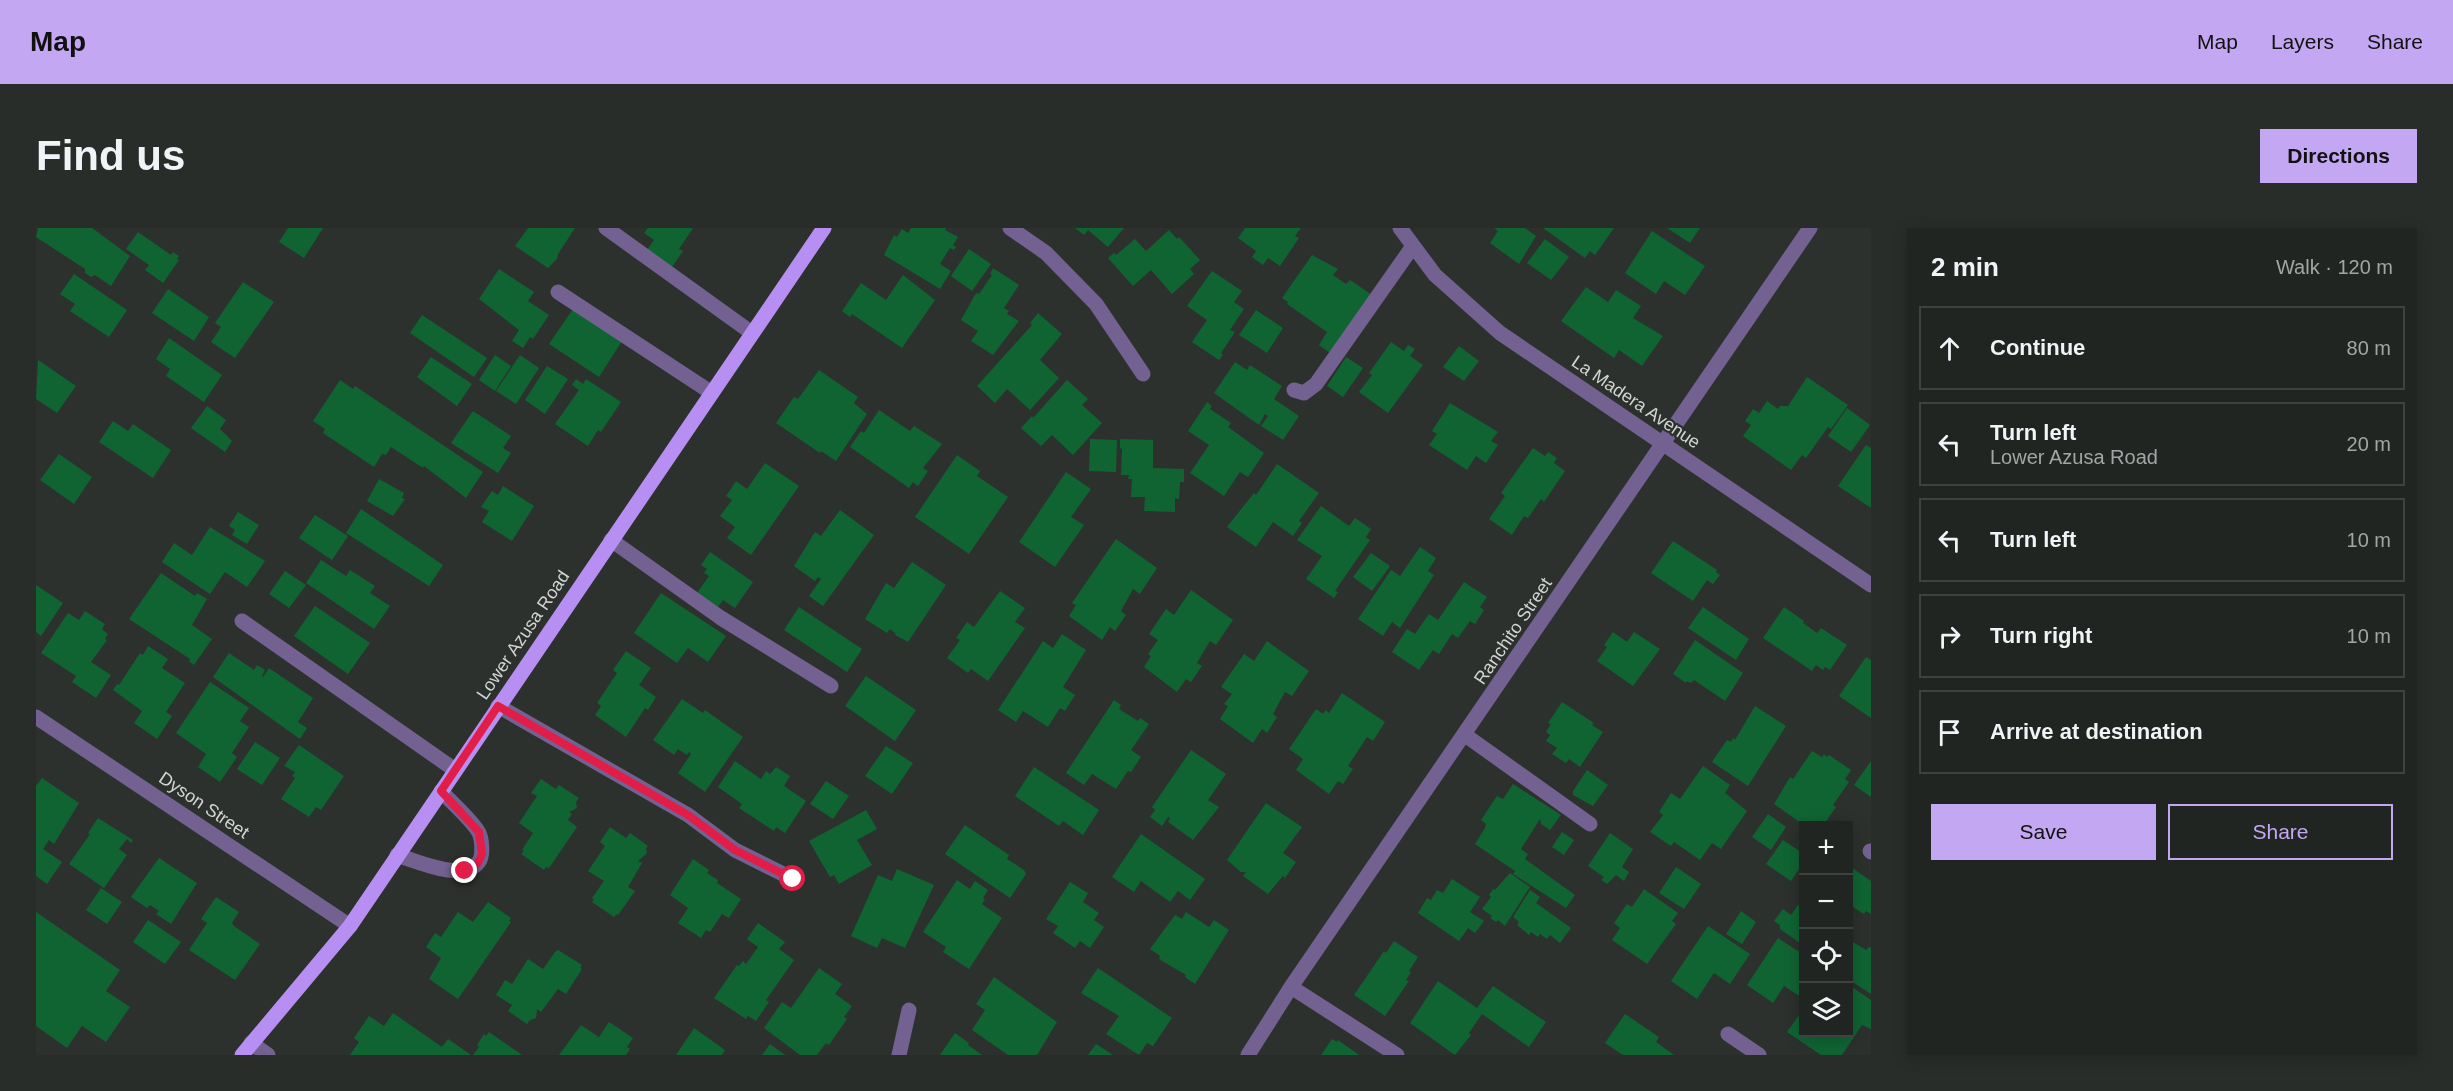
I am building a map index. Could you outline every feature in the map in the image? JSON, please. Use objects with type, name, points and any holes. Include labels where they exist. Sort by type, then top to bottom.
[{"type":"main road","name":"Lower Azusa Road","points":[[246,1049],[350,926],[824,228]]},
{"type":"street","points":[[606,228],[752,333]]},
{"type":"street","points":[[1011,228],[1046,253],[1096,304],[1143,374]]},
{"type":"street","name":"La Madera Avenue","points":[[1400,228],[1435,275],[1500,333],[1871,585]]},
{"type":"street","name":"Ranchito Street","points":[[1248,1055],[1292,987],[1810,228]]},
{"type":"street","points":[[1294,390],[1304,393],[1316,384],[1413,246]]},
{"type":"street","points":[[558,292],[712,393]]},
{"type":"street","points":[[611,540],[721,618],[831,686]]},
{"type":"street","points":[[242,621],[455,770]]},
{"type":"street","points":[[498,706],[688,815],[735,850],[793,879]]},
{"type":"street","name":"Dyson Street","points":[[36,717],[350,926]]},
{"type":"street","points":[[1465,735],[1590,824]]},
{"type":"street","points":[[397,855],[442,870],[465,871],[478,863],[482,854],[479,832],[441,791]]},
{"type":"street","points":[[1292,987],[1397,1055]]},
{"type":"street","points":[[899,1055],[909,1010]]},
{"type":"street","points":[[1728,1034],[1759,1055]]},
{"type":"street","points":[[246,1049],[268,1055]]},
{"type":"building","points":[[38,228],[92,228],[130,256],[111,286],[95,275],[91,277],[85,273],[85,269],[36,237]]},
{"type":"building","points":[[288,228],[323,228],[304,258],[279,242]]},
{"type":"building","points":[[528,228],[575,228],[557,259],[548,268],[515,246]]},
{"type":"building","points":[[648,228],[693,228],[679,249],[683,251],[672,267],[647,250],[654,240],[644,233]]},
{"type":"building","points":[[911,228],[946,228],[945,230],[958,237],[953,245],[956,247],[954,250],[950,248],[940,264],[951,271],[940,289],[884,255],[894,235],[897,237],[902,229],[908,233]]},
{"type":"building","points":[[1075,228],[1124,228],[1108,247],[1088,230],[1084,235]]},
{"type":"building","points":[[1245,228],[1301,228],[1295,236],[1299,238],[1280,266],[1268,258],[1263,265],[1252,257],[1256,251],[1238,238]]},
{"type":"building","points":[[1494,228],[1525,228],[1536,236],[1519,264],[1490,243],[1498,231]]},
{"type":"building","points":[[1543,228],[1614,228],[1595,255],[1590,251],[1585,258]]},
{"type":"building","points":[[1667,228],[1700,228],[1690,243]]},
{"type":"building","points":[[1169,230],[1177,239],[1179,237],[1200,260],[1190,269],[1194,274],[1172,294],[1151,270],[1133,286],[1108,258],[1114,253],[1116,255],[1135,239],[1146,251]]},
{"type":"building","points":[[1652,231],[1705,266],[1685,295],[1664,281],[1656,294],[1625,273]]},
{"type":"building","points":[[138,232],[171,255],[173,252],[179,256],[177,259],[179,260],[163,283],[145,270],[149,265],[126,249]]},
{"type":"building","points":[[1545,239],[1569,257],[1551,280],[1527,263]]},
{"type":"building","points":[[969,249],[991,264],[972,291],[951,276]]},
{"type":"building","points":[[1312,255],[1338,269],[1333,275],[1346,284],[1350,280],[1375,297],[1334,356],[1319,345],[1327,332],[1282,298]]},
{"type":"building","points":[[993,268],[1019,285],[1004,308],[1009,311],[1007,314],[1019,321],[993,355],[971,341],[978,331],[961,320],[976,293],[979,294],[992,275],[990,274]]},
{"type":"building","points":[[499,269],[534,292],[528,301],[549,315],[533,339],[530,337],[523,348],[512,341],[519,330],[479,299]]},
{"type":"building","points":[[1212,271],[1242,291],[1234,302],[1244,309],[1230,330],[1235,332],[1219,360],[1192,342],[1207,320],[1187,306]]},
{"type":"building","points":[[74,274],[127,310],[109,337],[70,311],[75,304],[60,294]]},
{"type":"building","points":[[903,275],[935,300],[902,348],[852,314],[850,317],[842,311],[861,283],[886,300]]},
{"type":"building","points":[[243,282],[274,302],[235,358],[211,342],[221,327],[215,323]]},
{"type":"building","points":[[1586,287],[1608,302],[1616,290],[1641,306],[1633,318],[1663,336],[1642,366],[1619,350],[1614,358],[1561,321]]},
{"type":"building","points":[[168,289],[209,317],[194,341],[152,313]]},
{"type":"building","points":[[573,309],[622,341],[599,377],[549,344]]},
{"type":"building","points":[[1256,310],[1283,328],[1267,353],[1239,335]]},
{"type":"building","points":[[1038,313],[1062,334],[1040,360],[1059,378],[1030,410],[1007,389],[995,403],[977,386],[1032,325],[1030,323]]},
{"type":"building","points":[[422,315],[487,358],[474,377],[410,333]]},
{"type":"building","points":[[169,338],[222,375],[204,402],[166,376],[170,369],[156,359]]},
{"type":"building","points":[[1391,342],[1404,351],[1408,345],[1415,349],[1410,356],[1423,365],[1388,413],[1359,392],[1372,375],[1369,373]]},
{"type":"building","points":[[1459,346],[1479,361],[1464,381],[1443,367]]},
{"type":"building","points":[[495,355],[511,366],[495,391],[479,380]]},
{"type":"building","points":[[520,355],[539,368],[516,404],[496,391]]},
{"type":"building","points":[[431,357],[472,384],[457,406],[417,377]]},
{"type":"building","points":[[1346,357],[1363,368],[1343,397],[1327,386]]},
{"type":"building","points":[[38,360],[76,386],[57,413],[36,399]]},
{"type":"building","points":[[1235,362],[1247,370],[1250,365],[1282,386],[1274,399],[1299,416],[1283,440],[1261,426],[1268,416],[1265,414],[1259,425],[1214,393]]},
{"type":"building","points":[[547,366],[568,379],[545,414],[525,400]]},
{"type":"building","points":[[819,370],[858,397],[854,403],[867,414],[836,461],[821,451],[820,453],[776,423],[794,397],[798,399]]},
{"type":"building","points":[[1807,377],[1848,405],[1831,429],[1828,427],[1806,458],[1802,455],[1791,470],[1743,436],[1751,425],[1745,421],[1753,409],[1759,413],[1767,401],[1778,409],[1780,406],[1788,406]]},
{"type":"building","points":[[576,379],[583,384],[586,379],[621,402],[601,432],[598,430],[588,446],[555,424],[579,390],[572,385]]},
{"type":"building","points":[[340,380],[353,389],[355,386],[483,472],[466,498],[424,466],[423,468],[391,447],[386,455],[382,454],[374,467],[323,433],[325,429],[313,421]]},
{"type":"building","points":[[1067,380],[1088,399],[1082,405],[1102,423],[1073,455],[1052,435],[1041,446],[1021,428]]},
{"type":"building","points":[[1207,402],[1212,406],[1210,409],[1231,423],[1228,427],[1264,453],[1248,477],[1240,472],[1224,496],[1190,473],[1209,445],[1188,431]]},
{"type":"building","points":[[1450,403],[1498,432],[1491,441],[1498,445],[1486,463],[1476,456],[1467,470],[1429,445],[1437,434],[1432,431]]},
{"type":"building","points":[[207,406],[226,420],[220,429],[232,441],[225,452],[191,428]]},
{"type":"building","points":[[1847,408],[1870,425],[1851,452],[1828,436]]},
{"type":"building","points":[[879,410],[910,431],[914,426],[942,444],[923,468],[928,471],[918,486],[913,482],[909,488],[850,447],[861,431],[864,433]]},
{"type":"building","points":[[473,411],[511,436],[503,448],[511,453],[498,473],[451,443]]},
{"type":"building","points":[[113,421],[128,431],[133,424],[171,450],[153,478],[99,442]]},
{"type":"building","points":[[1090,439],[1117,440],[1116,472],[1089,471]]},
{"type":"building","points":[[1120,439],[1153,440],[1153,468],[1184,469],[1184,482],[1180,482],[1179,499],[1175,498],[1175,512],[1144,511],[1145,497],[1131,497],[1132,479],[1128,479],[1129,475],[1121,475]]},
{"type":"building","points":[[1866,445],[1871,448],[1871,508],[1838,486]]},
{"type":"building","points":[[1533,448],[1545,456],[1548,452],[1557,458],[1554,463],[1565,471],[1544,502],[1541,499],[1528,518],[1524,516],[1512,535],[1489,519],[1505,496],[1501,493]]},
{"type":"building","points":[[59,454],[92,477],[74,504],[40,480]]},
{"type":"building","points":[[957,455],[980,471],[977,476],[1008,497],[969,554],[915,517]]},
{"type":"building","points":[[765,463],[799,486],[751,555],[727,538],[735,527],[720,516],[732,500],[726,496],[736,481],[747,489]]},
{"type":"building","points":[[1277,464],[1319,493],[1299,521],[1302,523],[1293,536],[1273,522],[1256,547],[1227,527],[1254,493],[1256,495]]},
{"type":"building","points":[[1066,472],[1091,489],[1071,517],[1084,525],[1055,567],[1019,542]]},
{"type":"building","points":[[379,479],[404,493],[402,498],[405,499],[393,516],[367,501]]},
{"type":"building","points":[[503,486],[534,506],[512,541],[482,522],[489,511],[481,507],[492,491],[498,495]]},
{"type":"building","points":[[1321,506],[1349,526],[1355,518],[1371,529],[1366,537],[1370,540],[1335,591],[1338,592],[1334,598],[1306,579],[1322,556],[1297,540]]},
{"type":"building","points":[[361,509],[443,565],[429,586],[346,533]]},
{"type":"building","points":[[840,510],[874,535],[823,606],[809,596],[821,579],[818,577],[815,581],[794,566],[815,532],[821,536]]},
{"type":"building","points":[[238,512],[259,525],[247,544],[232,535],[235,530],[229,526]]},
{"type":"building","points":[[315,515],[348,536],[332,560],[299,538]]},
{"type":"building","points":[[210,527],[265,561],[247,587],[225,572],[210,594],[162,562],[174,543],[192,555]]},
{"type":"building","points":[[1116,539],[1157,568],[1140,594],[1133,589],[1121,611],[1126,615],[1115,631],[1110,627],[1102,640],[1069,616],[1076,605],[1072,603]]},
{"type":"building","points":[[1673,541],[1717,570],[1716,572],[1720,575],[1713,584],[1707,580],[1693,601],[1651,573]]},
{"type":"building","points":[[1420,547],[1436,558],[1428,571],[1434,575],[1400,628],[1392,622],[1383,636],[1358,619],[1391,570],[1400,576]]},
{"type":"building","points":[[710,552],[753,582],[735,608],[723,600],[718,607],[697,593],[709,576],[704,573],[707,569],[701,565]]},
{"type":"building","points":[[1371,553],[1390,566],[1372,591],[1353,577]]},
{"type":"building","points":[[321,560],[346,576],[350,570],[375,586],[370,593],[390,606],[374,629],[306,583]]},
{"type":"building","points":[[912,562],[946,585],[908,642],[895,635],[890,629],[887,633],[865,619],[886,583],[894,588]]},
{"type":"building","points":[[285,571],[306,585],[289,608],[269,594]]},
{"type":"building","points":[[161,573],[195,596],[197,593],[207,599],[192,625],[212,639],[194,665],[189,661],[190,659],[129,619]]},
{"type":"building","points":[[1464,582],[1487,597],[1480,607],[1484,610],[1475,624],[1470,621],[1458,638],[1452,634],[1439,654],[1433,650],[1419,670],[1392,652],[1407,629],[1415,634],[1429,614],[1438,620]]},
{"type":"building","points":[[36,585],[63,603],[41,636],[36,632]]},
{"type":"building","points":[[1191,590],[1233,620],[1216,645],[1210,641],[1197,663],[1202,666],[1191,682],[1186,679],[1177,692],[1144,667],[1151,656],[1148,654],[1158,640],[1149,634],[1166,609],[1174,615]]},
{"type":"building","points":[[1000,591],[1025,608],[1015,622],[1025,628],[988,681],[971,669],[968,673],[947,658],[960,640],[956,638],[967,622],[974,627]]},
{"type":"building","points":[[661,593],[726,636],[708,662],[688,648],[677,663],[634,633]]},
{"type":"building","points":[[315,606],[370,643],[348,674],[294,636]]},
{"type":"building","points":[[799,607],[862,649],[847,672],[784,630]]},
{"type":"building","points":[[1703,607],[1749,639],[1736,660],[1688,628]]},
{"type":"building","points":[[1784,607],[1817,633],[1821,628],[1847,645],[1830,670],[1825,667],[1823,670],[1816,665],[1812,671],[1763,638]]},
{"type":"building","points":[[85,611],[105,624],[102,629],[108,634],[105,639],[107,640],[91,662],[111,675],[96,698],[72,682],[76,676],[41,653],[68,613],[79,620]]},
{"type":"building","points":[[1613,632],[1627,642],[1634,632],[1660,649],[1633,686],[1597,661],[1607,647],[1604,645]]},
{"type":"building","points":[[1062,634],[1086,650],[1063,687],[1075,695],[1065,711],[1060,708],[1048,727],[1023,711],[1016,722],[998,710],[1043,641],[1053,648]]},
{"type":"building","points":[[1695,640],[1743,673],[1725,701],[1694,680],[1686,683],[1673,674]]},
{"type":"building","points":[[1267,641],[1309,671],[1292,696],[1285,692],[1273,714],[1277,717],[1267,733],[1262,729],[1253,743],[1220,719],[1228,706],[1224,704],[1232,694],[1221,687],[1244,654],[1254,661]]},
{"type":"building","points":[[148,646],[168,659],[162,668],[185,683],[166,712],[172,716],[157,739],[134,723],[142,711],[113,690],[117,684],[119,685],[140,653],[143,655]]},
{"type":"building","points":[[626,651],[651,668],[639,685],[656,697],[648,710],[645,708],[626,737],[595,715],[601,706],[597,703],[617,673],[613,670]]},
{"type":"building","points":[[229,653],[254,670],[257,665],[265,670],[263,677],[269,668],[313,698],[298,722],[307,728],[300,739],[213,677]]},
{"type":"building","points":[[1866,657],[1871,660],[1871,718],[1839,696]]},
{"type":"building","points":[[866,676],[916,710],[895,741],[845,706]]},
{"type":"building","points":[[210,682],[249,708],[240,721],[249,727],[232,753],[237,757],[220,782],[198,767],[206,754],[176,733]]},
{"type":"building","points":[[1342,693],[1385,722],[1373,741],[1367,737],[1348,766],[1353,769],[1343,784],[1338,781],[1329,794],[1296,770],[1303,759],[1289,749],[1316,709],[1323,714],[1326,710],[1329,713]]},
{"type":"building","points":[[682,699],[703,713],[705,710],[743,737],[705,792],[678,773],[691,754],[689,752],[687,755],[678,749],[674,755],[653,740]]},
{"type":"building","points":[[1114,700],[1121,705],[1119,709],[1138,721],[1140,718],[1149,724],[1131,750],[1141,757],[1116,789],[1092,774],[1084,785],[1066,773]]},
{"type":"building","points":[[1562,702],[1594,723],[1592,725],[1603,732],[1580,767],[1569,759],[1566,763],[1552,754],[1557,748],[1546,741],[1550,735],[1546,732],[1551,724],[1548,723]]},
{"type":"building","points":[[1755,706],[1786,726],[1748,786],[1712,762],[1727,740],[1731,742],[1733,738],[1735,740]]},
{"type":"building","points":[[255,742],[280,758],[262,785],[237,769]]},
{"type":"building","points":[[299,745],[344,776],[321,810],[316,807],[309,817],[281,799],[295,778],[292,776],[295,772],[284,766]]},
{"type":"building","points":[[886,746],[913,763],[892,794],[865,776]]},
{"type":"building","points":[[1191,750],[1226,774],[1208,800],[1219,807],[1193,840],[1168,822],[1170,818],[1168,817],[1162,826],[1150,817],[1155,810],[1152,807]]},
{"type":"building","points":[[1812,751],[1822,757],[1824,754],[1827,757],[1829,755],[1851,770],[1845,779],[1849,782],[1833,805],[1836,807],[1826,821],[1799,822],[1774,804],[1790,777],[1793,779]]},
{"type":"building","points":[[735,761],[761,779],[766,771],[770,774],[776,767],[790,776],[784,786],[806,801],[785,833],[776,827],[774,831],[739,808],[742,804],[718,787]]},
{"type":"building","points":[[1871,761],[1871,797],[1854,785]]},
{"type":"building","points":[[1703,766],[1730,785],[1725,793],[1747,811],[1721,849],[1712,843],[1700,860],[1674,842],[1671,846],[1650,832],[1663,815],[1659,812],[1671,793],[1680,799]]},
{"type":"building","points":[[1034,767],[1099,810],[1083,835],[1063,821],[1059,826],[1015,796]]},
{"type":"building","points":[[1587,770],[1608,785],[1593,806],[1573,795],[1573,791]]},
{"type":"building","points":[[42,778],[79,803],[54,844],[49,840],[43,849],[62,862],[47,884],[36,876],[36,786]]},
{"type":"building","points":[[541,779],[556,789],[559,785],[579,798],[576,802],[577,808],[569,812],[572,814],[568,820],[577,827],[549,868],[546,867],[544,870],[521,854],[533,833],[519,823],[537,796],[531,793]]},
{"type":"building","points":[[826,781],[849,796],[833,819],[810,804]]},
{"type":"building","points":[[1513,784],[1561,815],[1550,830],[1541,824],[1540,819],[1521,849],[1528,854],[1525,859],[1575,895],[1566,908],[1513,874],[1515,871],[1475,844],[1486,824],[1481,820],[1497,796],[1503,799]]},
{"type":"building","points":[[1266,803],[1302,827],[1283,853],[1296,862],[1285,878],[1283,876],[1268,894],[1243,876],[1246,872],[1241,872],[1227,860]]},
{"type":"building","points":[[866,810],[877,829],[857,840],[872,865],[839,884],[834,875],[830,877],[809,841]]},
{"type":"building","points":[[1768,814],[1786,827],[1771,850],[1752,837]]},
{"type":"building","points":[[98,818],[133,840],[131,843],[127,839],[119,849],[127,855],[104,888],[69,864]]},
{"type":"building","points":[[965,825],[1009,855],[1007,859],[1024,870],[1026,874],[1010,898],[945,854]]},
{"type":"building","points":[[610,827],[626,838],[630,833],[648,846],[647,853],[638,861],[642,863],[628,887],[635,891],[618,915],[614,917],[592,902],[594,899],[592,898],[604,881],[588,871],[605,846],[600,842]]},
{"type":"building","points":[[1562,832],[1574,840],[1564,855],[1552,847]]},
{"type":"building","points":[[1610,833],[1633,849],[1622,867],[1629,872],[1624,881],[1616,875],[1607,884],[1601,880],[1604,877],[1588,866]]},
{"type":"building","points":[[1141,834],[1205,879],[1190,900],[1178,891],[1170,902],[1141,881],[1134,892],[1112,877]]},
{"type":"building","points":[[1783,840],[1799,851],[1799,869],[1791,881],[1766,864]]},
{"type":"building","points":[[159,858],[197,883],[171,924],[156,914],[159,911],[150,905],[147,908],[131,897]]},
{"type":"building","points":[[693,859],[709,870],[707,873],[718,880],[717,883],[741,899],[729,918],[722,914],[710,932],[706,930],[701,938],[678,923],[688,908],[670,895]]},
{"type":"building","points":[[1676,867],[1701,884],[1684,909],[1659,893]]},
{"type":"building","points":[[1853,868],[1871,881],[1871,914],[1866,911],[1864,914],[1853,907]]},
{"type":"building","points":[[897,869],[934,885],[905,948],[882,938],[877,948],[851,936],[878,875],[892,881]]},
{"type":"building","points":[[1510,873],[1530,887],[1505,926],[1498,920],[1496,922],[1490,918],[1492,916],[1482,909],[1491,897],[1489,895],[1493,889],[1495,890]]},
{"type":"building","points":[[1452,879],[1480,897],[1470,912],[1484,921],[1475,933],[1468,928],[1459,941],[1418,913],[1427,898],[1431,900],[1437,890],[1443,893]]},
{"type":"building","points":[[957,880],[970,889],[975,881],[988,890],[982,904],[1002,918],[969,969],[943,952],[946,947],[923,932]]},
{"type":"building","points":[[1070,882],[1088,893],[1083,902],[1099,913],[1094,920],[1104,927],[1090,948],[1080,941],[1075,948],[1053,933],[1058,926],[1046,919]]},
{"type":"building","points":[[101,888],[122,902],[107,924],[86,910]]},
{"type":"building","points":[[1644,889],[1678,913],[1672,921],[1676,924],[1647,964],[1612,940],[1620,928],[1614,923],[1627,904],[1632,907]]},
{"type":"building","points":[[1530,890],[1540,897],[1536,903],[1571,928],[1560,943],[1550,935],[1547,939],[1531,932],[1529,935],[1517,925],[1519,922],[1513,917]]},
{"type":"building","points":[[216,897],[239,912],[232,923],[234,926],[260,944],[235,980],[189,950],[207,923],[201,919]]},
{"type":"building","points":[[488,902],[511,918],[509,921],[511,922],[458,999],[429,979],[441,958],[426,947],[435,933],[441,937],[458,912],[473,922]]},
{"type":"building","points":[[1799,906],[1799,942],[1780,929],[1780,925],[1774,921],[1783,909],[1791,915]]},
{"type":"building","points":[[1741,911],[1756,922],[1742,944],[1726,934]]},
{"type":"building","points":[[36,912],[120,970],[106,991],[130,1007],[106,1042],[82,1026],[67,1048],[36,1026]]},
{"type":"building","points":[[1186,912],[1209,927],[1214,920],[1229,930],[1195,984],[1185,977],[1186,975],[1162,961],[1160,956],[1150,949],[1175,915],[1182,919]]},
{"type":"building","points":[[148,920],[181,942],[165,964],[133,942]]},
{"type":"building","points":[[758,923],[785,942],[779,949],[794,960],[766,1000],[769,1002],[756,1021],[748,1016],[746,1019],[714,998],[737,965],[739,966],[743,961],[746,964],[758,947],[747,939]]},
{"type":"building","points":[[1708,926],[1750,954],[1730,984],[1714,973],[1697,999],[1671,981]]},
{"type":"building","points":[[1778,938],[1799,952],[1799,996],[1784,986],[1773,1003],[1747,985]]},
{"type":"building","points":[[1394,941],[1418,957],[1409,971],[1411,972],[1406,980],[1409,981],[1385,1016],[1354,995],[1384,951],[1386,953]]},
{"type":"building","points":[[1853,942],[1866,950],[1871,948],[1871,994],[1853,982]]},
{"type":"building","points":[[558,950],[582,965],[580,968],[582,969],[566,994],[558,989],[541,1012],[537,1009],[536,1018],[527,1024],[508,1011],[512,1005],[496,995],[505,980],[512,984],[528,959],[543,969]]},
{"type":"building","points":[[819,968],[842,984],[835,994],[852,1006],[844,1017],[847,1019],[829,1045],[826,1043],[817,1055],[800,1055],[764,1028],[782,1002],[791,1008]]},
{"type":"building","points":[[1098,968],[1172,1018],[1153,1046],[1147,1043],[1139,1055],[1106,1034],[1119,1016],[1081,993]]},
{"type":"building","points":[[994,977],[1057,1022],[1037,1055],[1008,1055],[972,1030],[985,1010],[976,1004]]},
{"type":"building","points":[[1438,981],[1477,1008],[1493,986],[1546,1022],[1529,1047],[1482,1014],[1469,1033],[1471,1035],[1455,1055],[1410,1023]]},
{"type":"building","points":[[1853,988],[1871,1000],[1871,1029],[1862,1025],[1842,1055],[1821,1055],[1787,1032],[1799,1015],[1799,1037],[1853,1037]]},
{"type":"building","points":[[393,1013],[442,1047],[448,1039],[471,1055],[350,1055],[359,1042],[354,1038],[369,1016],[384,1026]]},
{"type":"building","points":[[1625,1014],[1659,1037],[1656,1042],[1674,1055],[1623,1055],[1605,1043]]},
{"type":"building","points":[[609,1022],[633,1038],[627,1047],[630,1049],[626,1055],[559,1055],[581,1025],[599,1037]]},
{"type":"building","points":[[694,1028],[725,1050],[722,1055],[676,1055]]},
{"type":"building","points":[[489,1032],[522,1055],[473,1055],[484,1034],[486,1036]]},
{"type":"building","points":[[955,1033],[969,1043],[968,1045],[982,1055],[940,1055]]},
{"type":"building","points":[[1332,1039],[1337,1042],[1338,1040],[1359,1055],[1321,1055]]},
{"type":"building","points":[[770,1044],[785,1055],[762,1055]]},
{"type":"building","points":[[1096,1044],[1113,1055],[1088,1055]]},
{"type":"route","points":[[465,871],[478,863],[482,854],[479,832],[441,791],[498,706],[688,815],[735,850],[793,879]]}]
